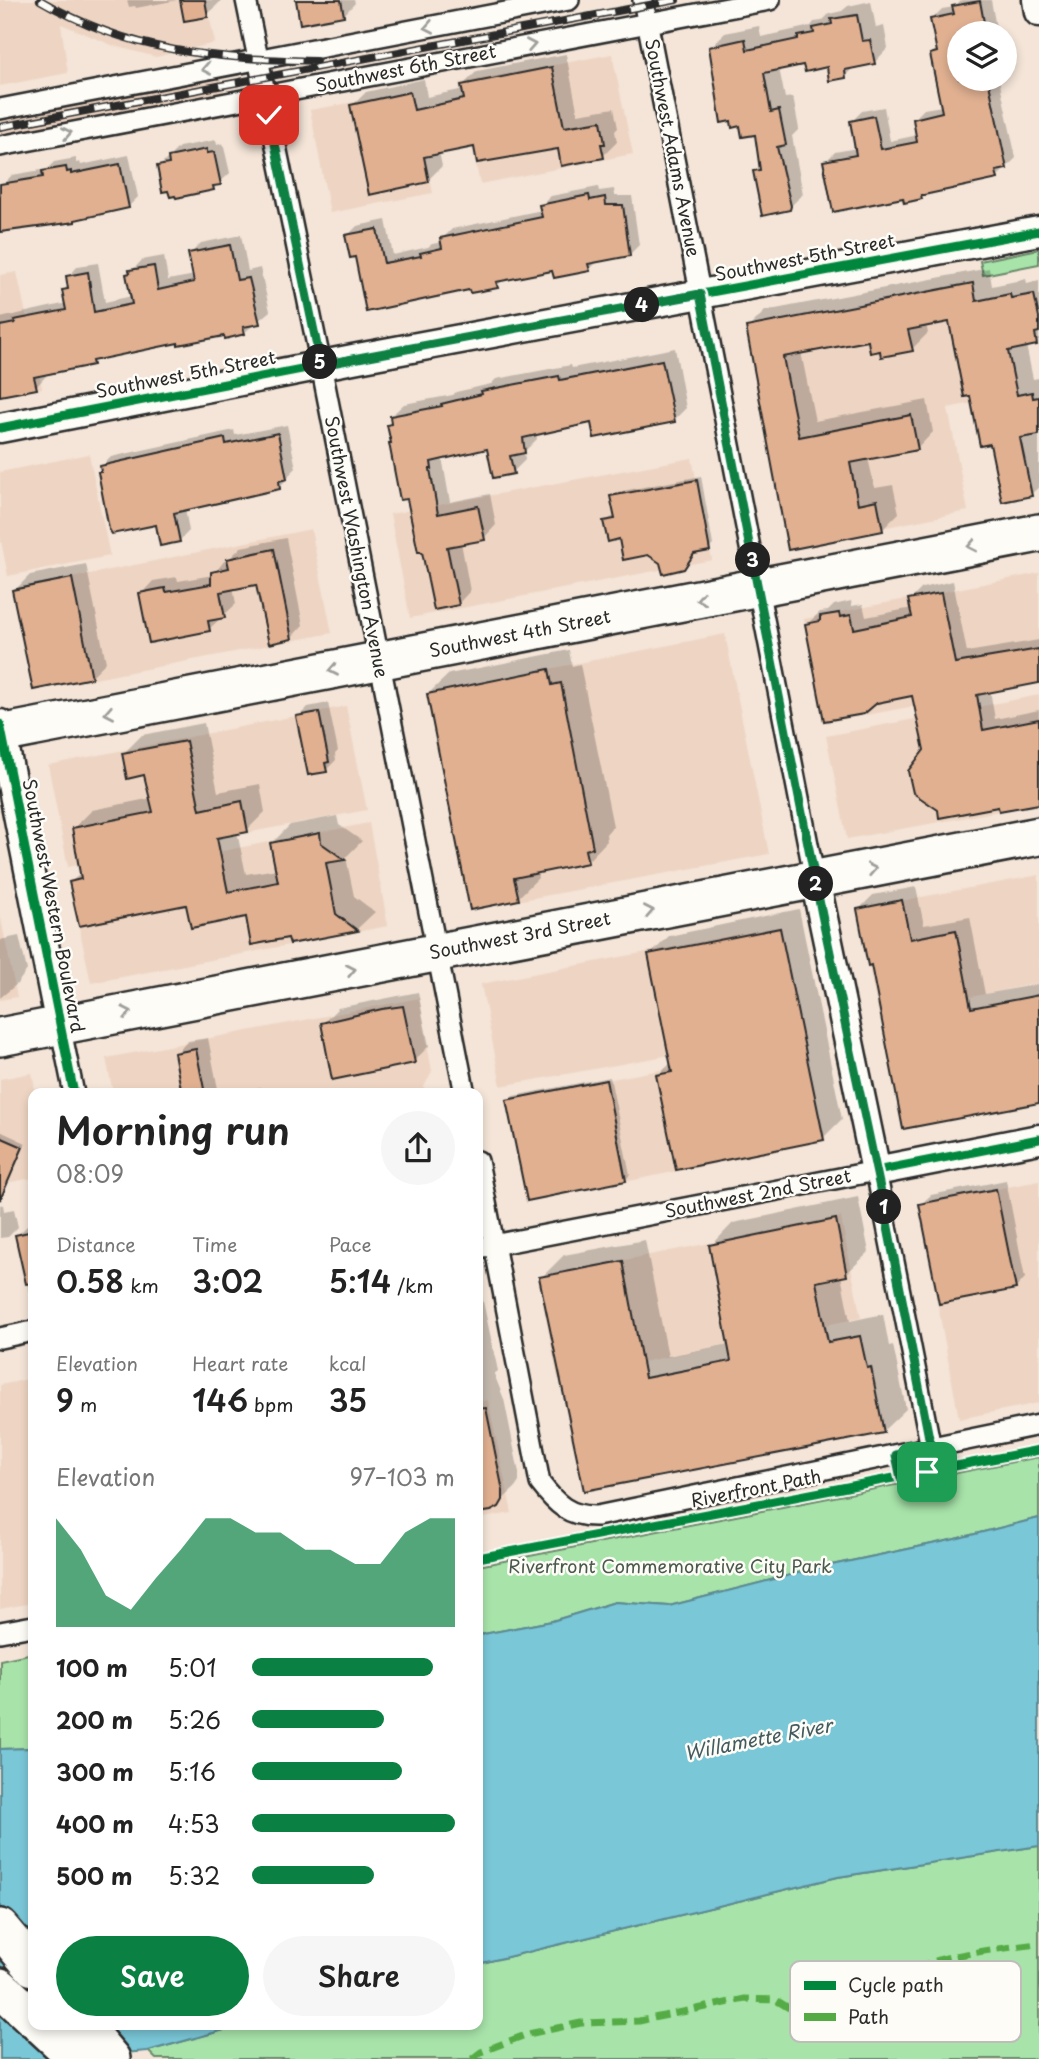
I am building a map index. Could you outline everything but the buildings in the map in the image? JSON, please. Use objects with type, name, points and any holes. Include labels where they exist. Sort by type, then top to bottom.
[{"type":"highway","name":"Southwest 4th Street","points":[[1,731],[378,662],[1039,533]]},
{"type":"highway","name":"Southwest 3rd Street","points":[[0,1037],[1039,836]]},
{"type":"highway","points":[[0,1928],[28,1961]]},
{"type":"highway","points":[[0,1956],[28,1986]]},
{"type":"highway","points":[[0,1987],[28,2013]]},
{"type":"highway","points":[[46,2030],[78,2059]]},
{"type":"highway","points":[[70,2030],[98,2059]]},
{"type":"highway","points":[[86,2030],[111,2059]]},
{"type":"street","name":"Southwest Washington Avenue","points":[[246,0],[464,1088]]},
{"type":"street","name":"Southwest 6th Street","points":[[0,109],[569,0]]},
{"type":"street","name":"Southwest Adams Avenue","points":[[643,0],[815,880],[931,1448]]},
{"type":"street","name":"Southwest 6th Street","points":[[0,146],[770,0]]},
{"type":"street","points":[[1037,0],[1039,12]]},
{"type":"street","name":"Southwest 5th Street","points":[[0,428],[1039,231]]},
{"type":"street","name":"Southwest Western Boulevard","points":[[1,731],[73,1088]]},
{"type":"street","name":"Southwest 2nd Street","points":[[486,1247],[1039,1139]]},
{"type":"street","points":[[483,1215],[486,1247],[540,1483],[556,1503],[567,1511],[584,1517],[597,1516],[1039,1425]]},
{"type":"street","points":[[0,1338],[28,1332]]},
{"type":"street","points":[[0,1632],[28,1627]]},
{"type":"shaded area","points":[[0,0],[206,0],[215,43],[156,57],[114,46],[61,24],[68,73],[0,86]]},
{"type":"shaded area","points":[[612,54],[633,154],[480,184],[459,83]]},
{"type":"shaded area","points":[[221,78],[224,95],[0,137],[0,120]]},
{"type":"shaded area","points":[[411,92],[433,193],[330,213],[310,110]]},
{"type":"shaded area","points":[[17,272],[42,388],[0,396],[0,275]]},
{"type":"shaded area","points":[[973,284],[996,398],[948,408],[968,511],[791,546],[747,328]]},
{"type":"shaded area","points":[[89,454],[110,556],[8,576],[0,536],[0,472]]},
{"type":"shaded area","points":[[692,458],[712,560],[410,618],[390,514]]},
{"type":"shaded area","points":[[311,529],[332,633],[33,691],[12,590]]},
{"type":"shaded area","points":[[1039,573],[1039,683],[823,723],[804,619]]},
{"type":"shaded area","points":[[725,634],[769,854],[469,910],[426,693]]},
{"type":"shaded area","points":[[1039,695],[1039,804],[847,839],[826,736]]},
{"type":"shaded area","points":[[346,706],[367,810],[68,867],[48,765]]},
{"type":"shaded area","points":[[369,823],[388,926],[91,983],[69,880]]},
{"type":"shaded area","points":[[1039,875],[1039,983],[879,1016],[857,909]]},
{"type":"shaded area","points":[[0,914],[17,997],[0,1000]]},
{"type":"shaded area","points":[[781,926],[802,1031],[501,1086],[481,984]]},
{"type":"shaded area","points":[[419,998],[432,1071],[424,1088],[112,1088],[106,1058]]},
{"type":"shaded area","points":[[804,1043],[826,1141],[526,1202],[505,1099]]},
{"type":"shaded area","points":[[32,1073],[35,1088],[28,1088],[28,1179],[0,1184],[0,1079]]},
{"type":"shaded area","points":[[1039,1181],[1039,1403],[959,1419],[919,1203]]},
{"type":"shaded area","points":[[841,1217],[861,1318],[558,1379],[538,1277]]},
{"type":"shaded area","points":[[28,1379],[28,1604],[0,1609],[0,1385]]},
{"type":"shaded area","points":[[488,1400],[512,1513],[483,1518],[483,1401]]},
{"type":"green space","points":[[1039,249],[1039,264],[983,275],[980,261]]},
{"type":"green space","name":"Riverfront Commemorative City Park","points":[[1039,1457],[1039,1518],[822,1567],[669,1606],[615,1602],[552,1621],[483,1634],[483,1565]]},
{"type":"green space","points":[[28,1654],[28,1748],[0,1749],[0,1660]]},
{"type":"green space","points":[[1039,1846],[1039,2059],[156,2059],[148,2051],[224,2030],[483,2030],[483,1963],[838,1877]]},
{"type":"water","name":"Willamette River","points":[[1039,1518],[1039,1846],[838,1877],[483,1963],[483,1634],[552,1621],[615,1602],[669,1606],[822,1567]]},
{"type":"water","points":[[28,1748],[28,2030],[224,2030],[148,2051],[99,2055],[86,2059],[0,2059],[0,1749]]},
{"type":"railway","points":[[40,0],[107,32],[174,50],[242,58],[316,61]]},
{"type":"railway","points":[[0,127],[676,0]]},
{"type":"marked path","points":[[936,1961],[974,1952],[1039,1944]]},
{"type":"marked path","points":[[472,2059],[481,2052],[528,2034],[581,2023],[639,2021],[745,1999],[776,2000],[790,2009]]},
{"type":"cycle path","points":[[0,428],[1039,231]]},
{"type":"cycle path","points":[[0,724],[73,1088]]},
{"type":"cycle path","points":[[876,1171],[1039,1139]]},
{"type":"cycle path","name":"Riverfront Path","points":[[483,1557],[1039,1450]]},
{"type":"route","points":[[269,115],[321,365],[700,294],[822,915],[884,1207],[931,1448],[896,1455],[901,1478],[927,1472]]}]
